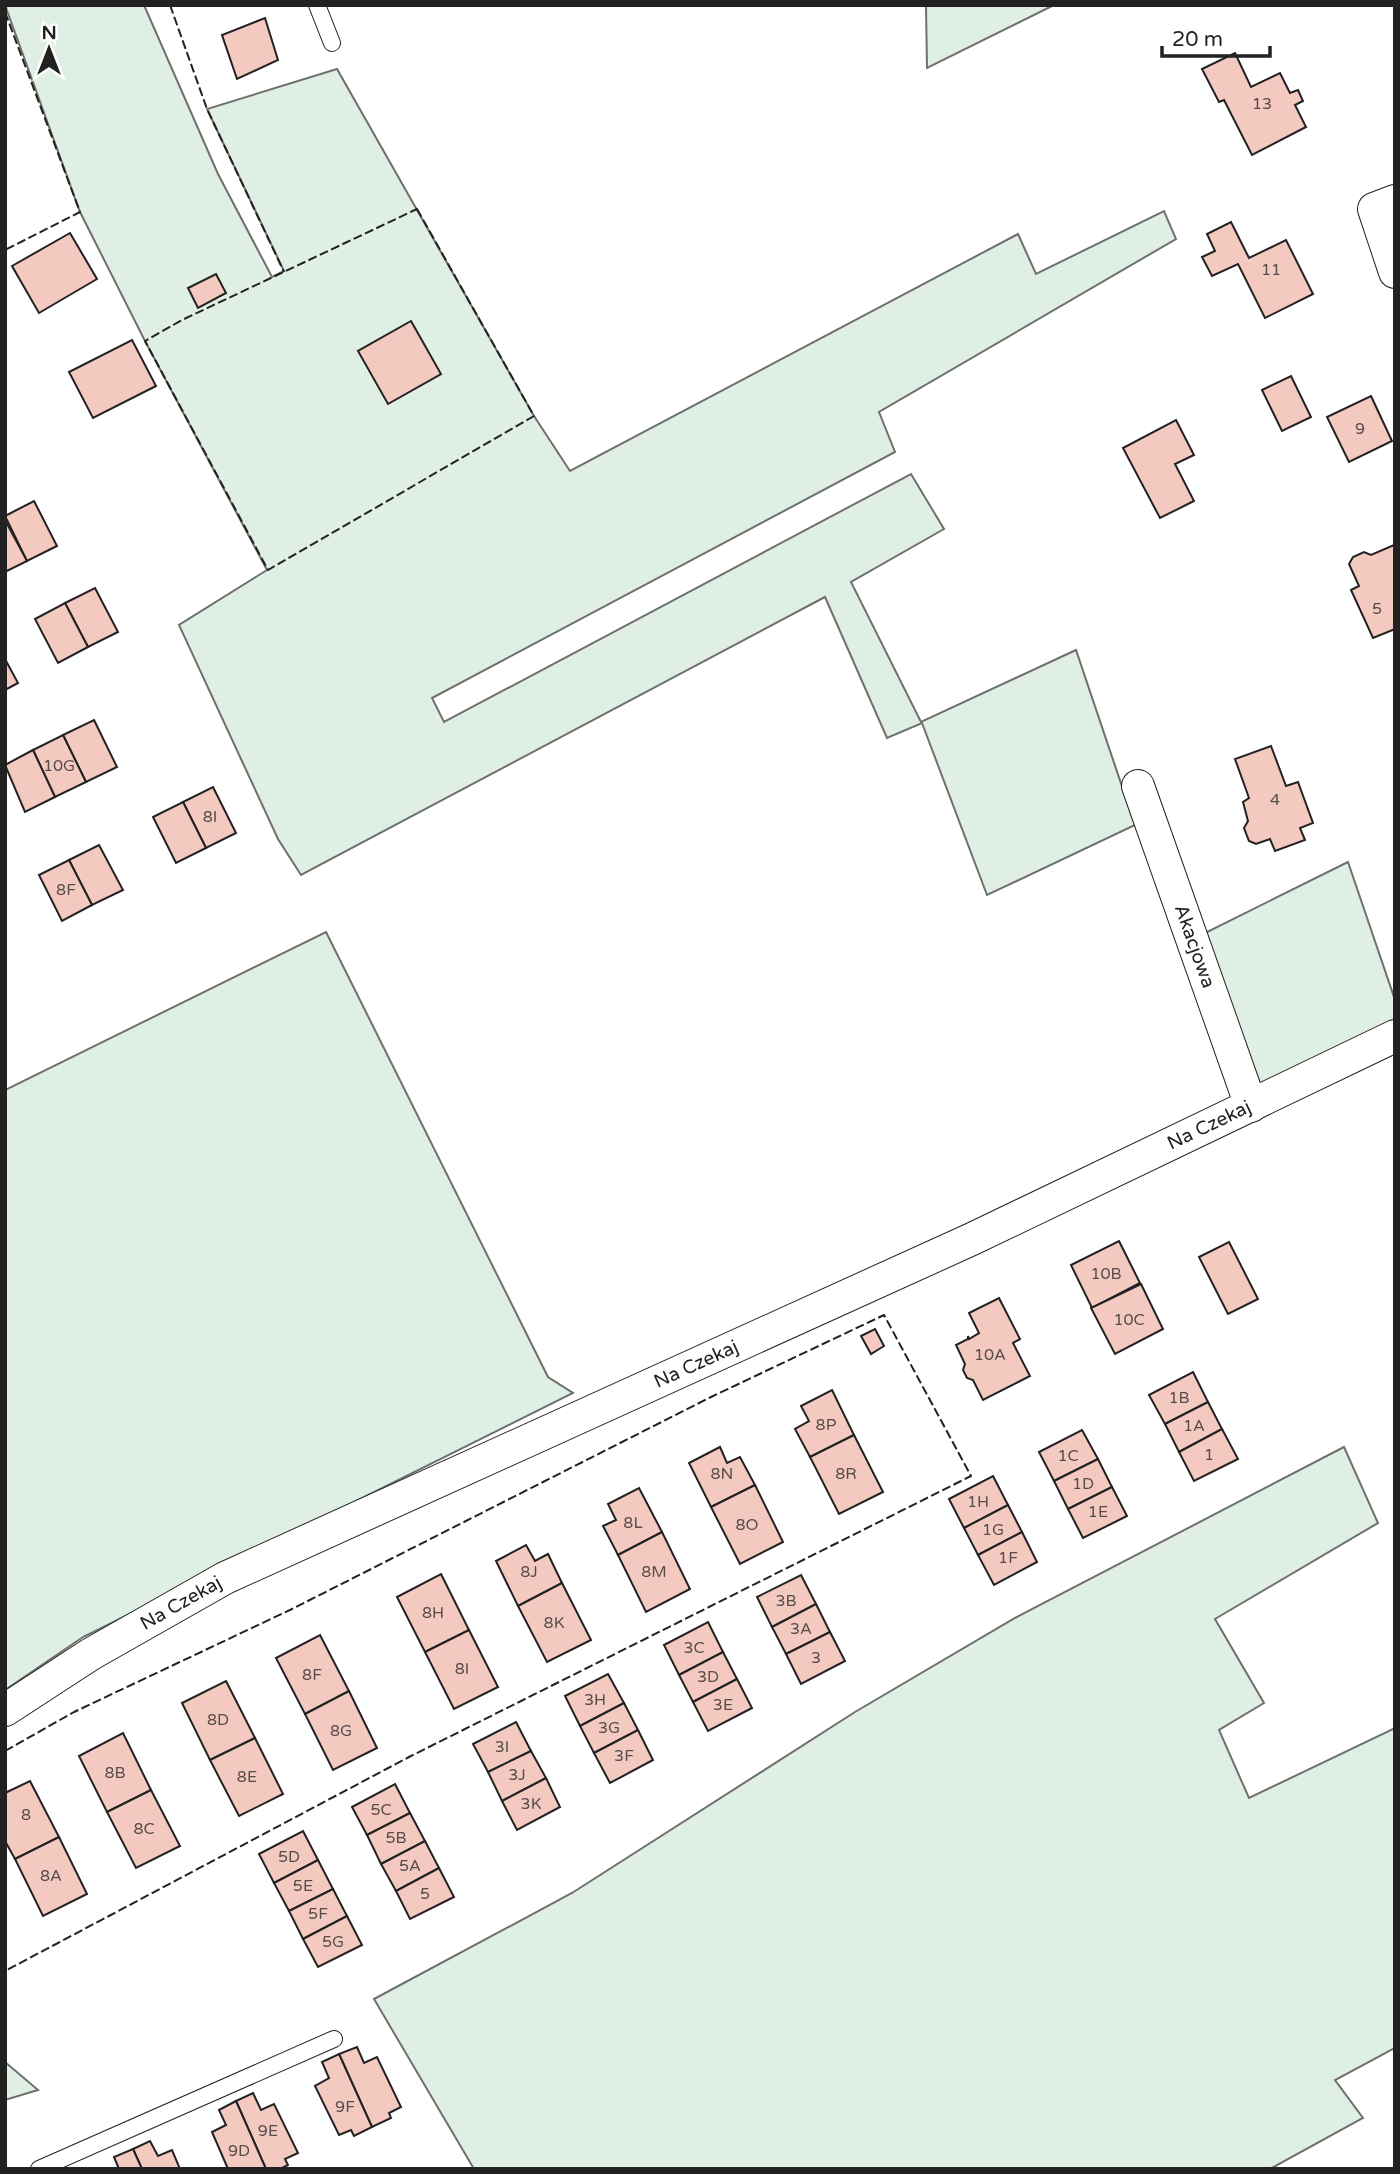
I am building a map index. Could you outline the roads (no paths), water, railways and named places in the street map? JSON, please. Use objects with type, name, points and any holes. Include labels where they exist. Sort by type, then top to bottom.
[{"type":"street","points":[[1395,201],[1374,209],[1395,272]]},
{"type":"street","name":"Akacjowa","points":[[1138,786],[1251,1106]]},
{"type":"street","name":"Na Czekaj","points":[[5,1710],[90,1654],[225,1578],[935,1257],[1395,1036]]},
{"type":"lane","points":[[317,5],[332,43]]},
{"type":"lane","points":[[39,2169],[334,2039]]}]
